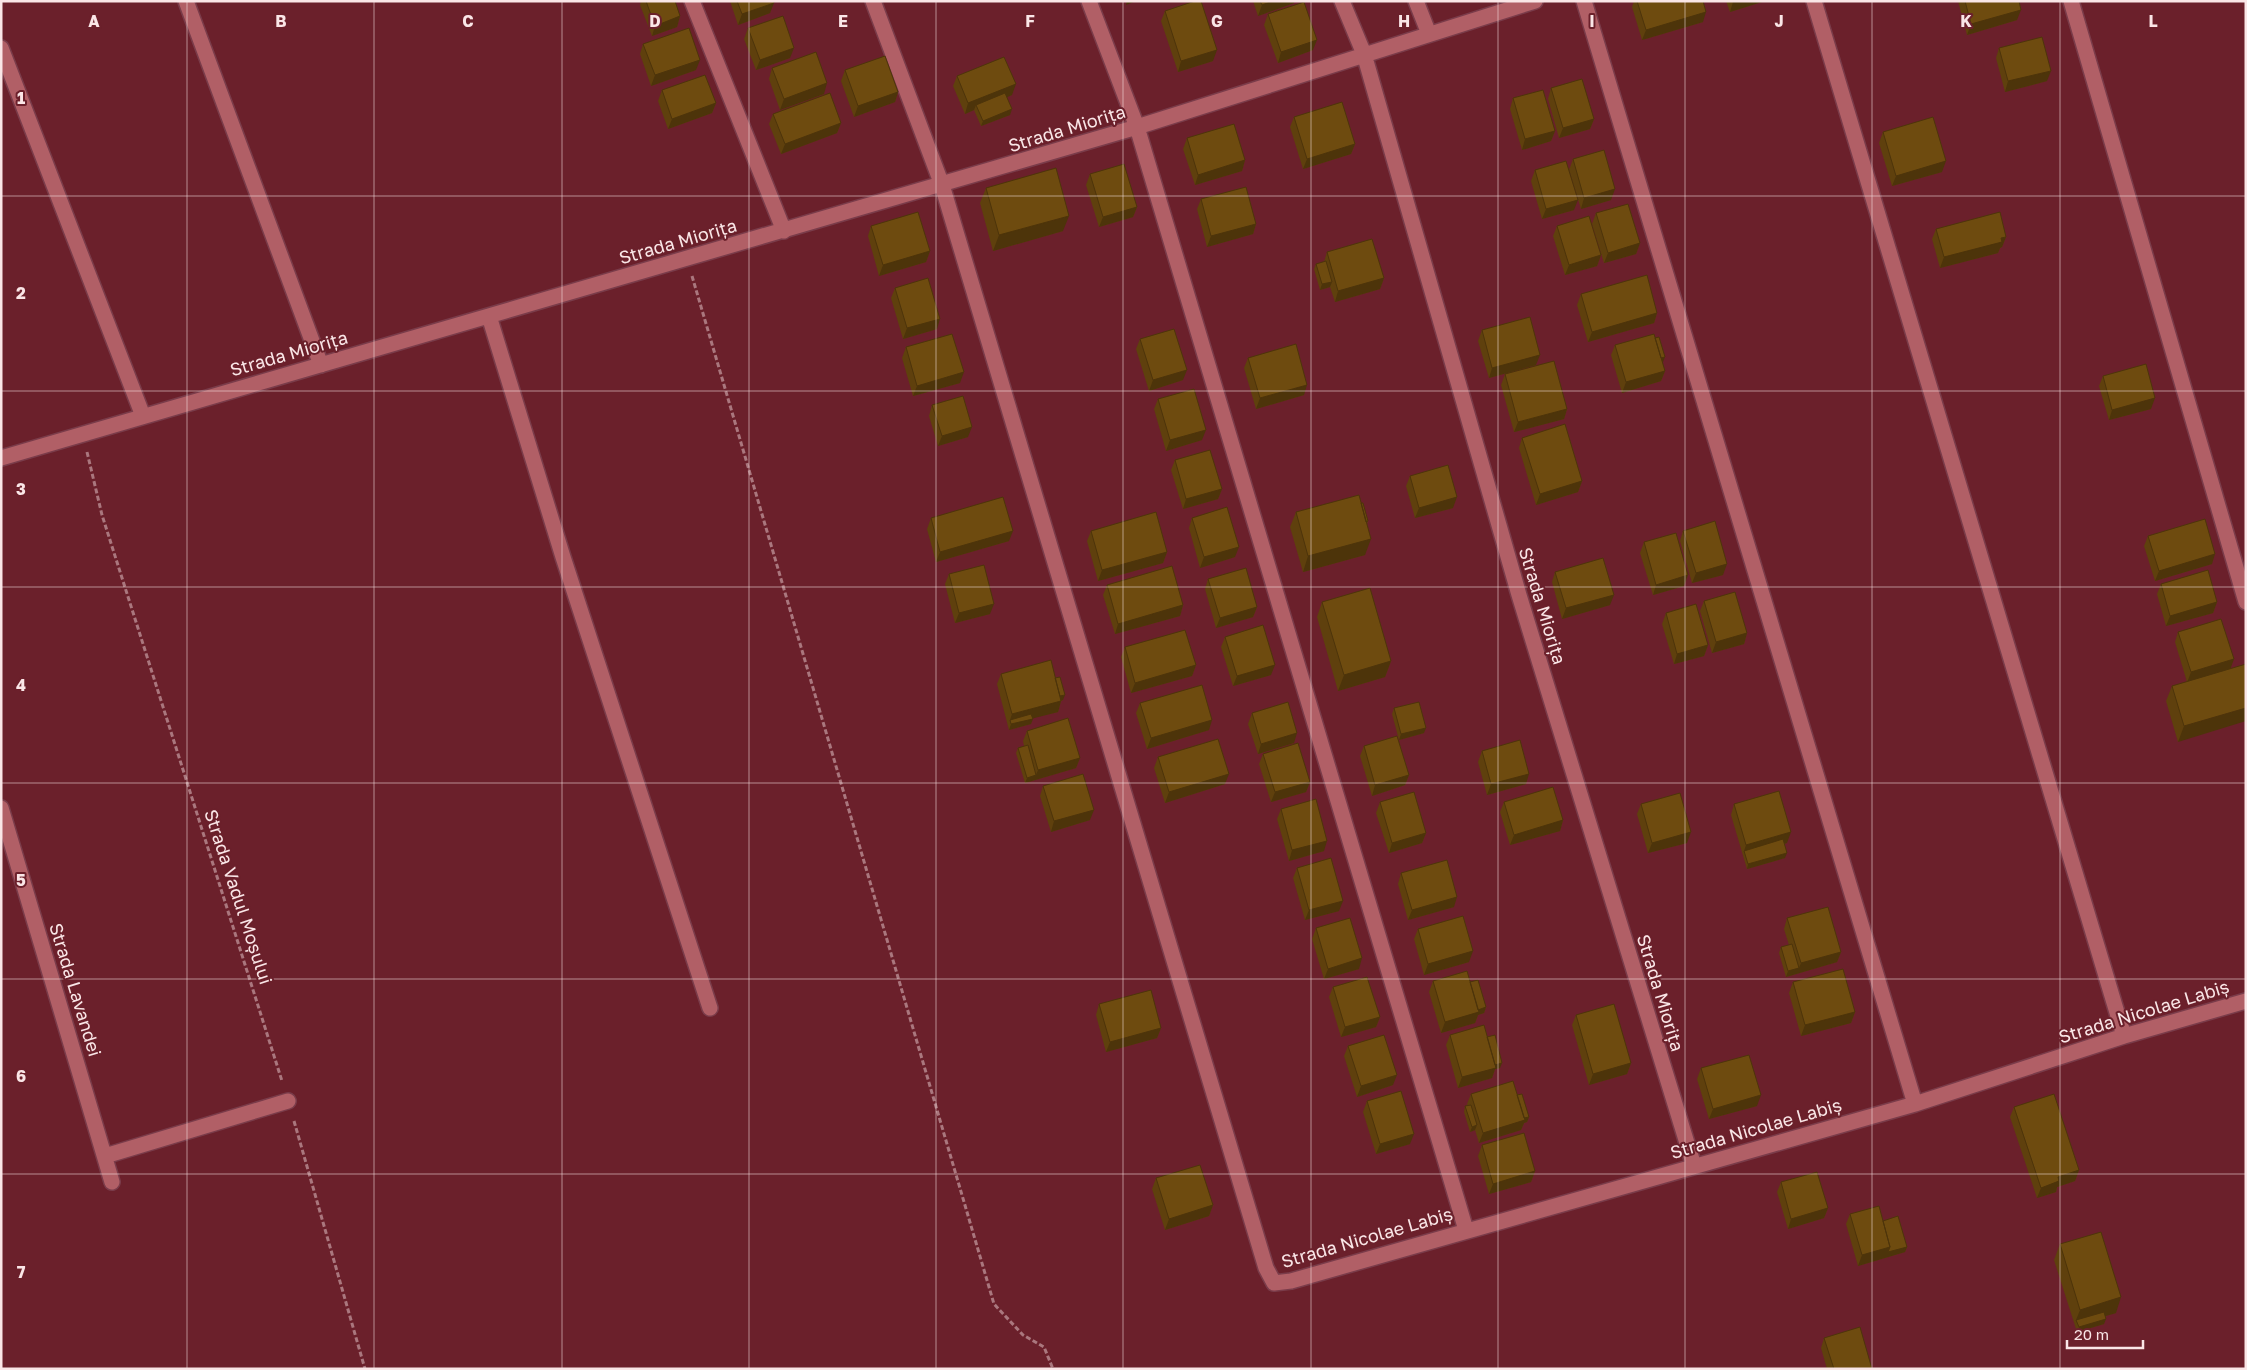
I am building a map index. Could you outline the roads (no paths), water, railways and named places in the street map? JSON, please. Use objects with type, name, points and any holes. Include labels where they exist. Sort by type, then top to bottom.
[{"type":"street","points":[[186,1],[321,365]]},
{"type":"street","points":[[692,1],[784,231]]},
{"type":"street","points":[[873,1],[942,185]]},
{"type":"street","points":[[1089,1],[1137,127],[1466,1230]]},
{"type":"street","name":"Strada Miorița","points":[[1342,1],[1364,54],[1519,595],[1694,1166]]},
{"type":"street","points":[[1416,1],[1429,34]]},
{"type":"street","name":"Strada Miorița","points":[[1,458],[1137,127],[1535,1]]},
{"type":"street","points":[[1584,1],[1915,1104]]},
{"type":"street","points":[[1814,1],[2124,1036]]},
{"type":"street","points":[[2071,1],[2246,602]]},
{"type":"street","points":[[1,48],[144,416]]},
{"type":"street","name":"Strada Nicolae Labiș","points":[[942,185],[1266,1268],[1274,1283],[1291,1281],[1915,1104],[2124,1036],[2246,1001]]},
{"type":"street","points":[[489,316],[563,557],[710,1008]]},
{"type":"street","name":"Strada Lavandei","points":[[1,808],[112,1182]]},
{"type":"street","points":[[105,1156],[288,1100]]}]
